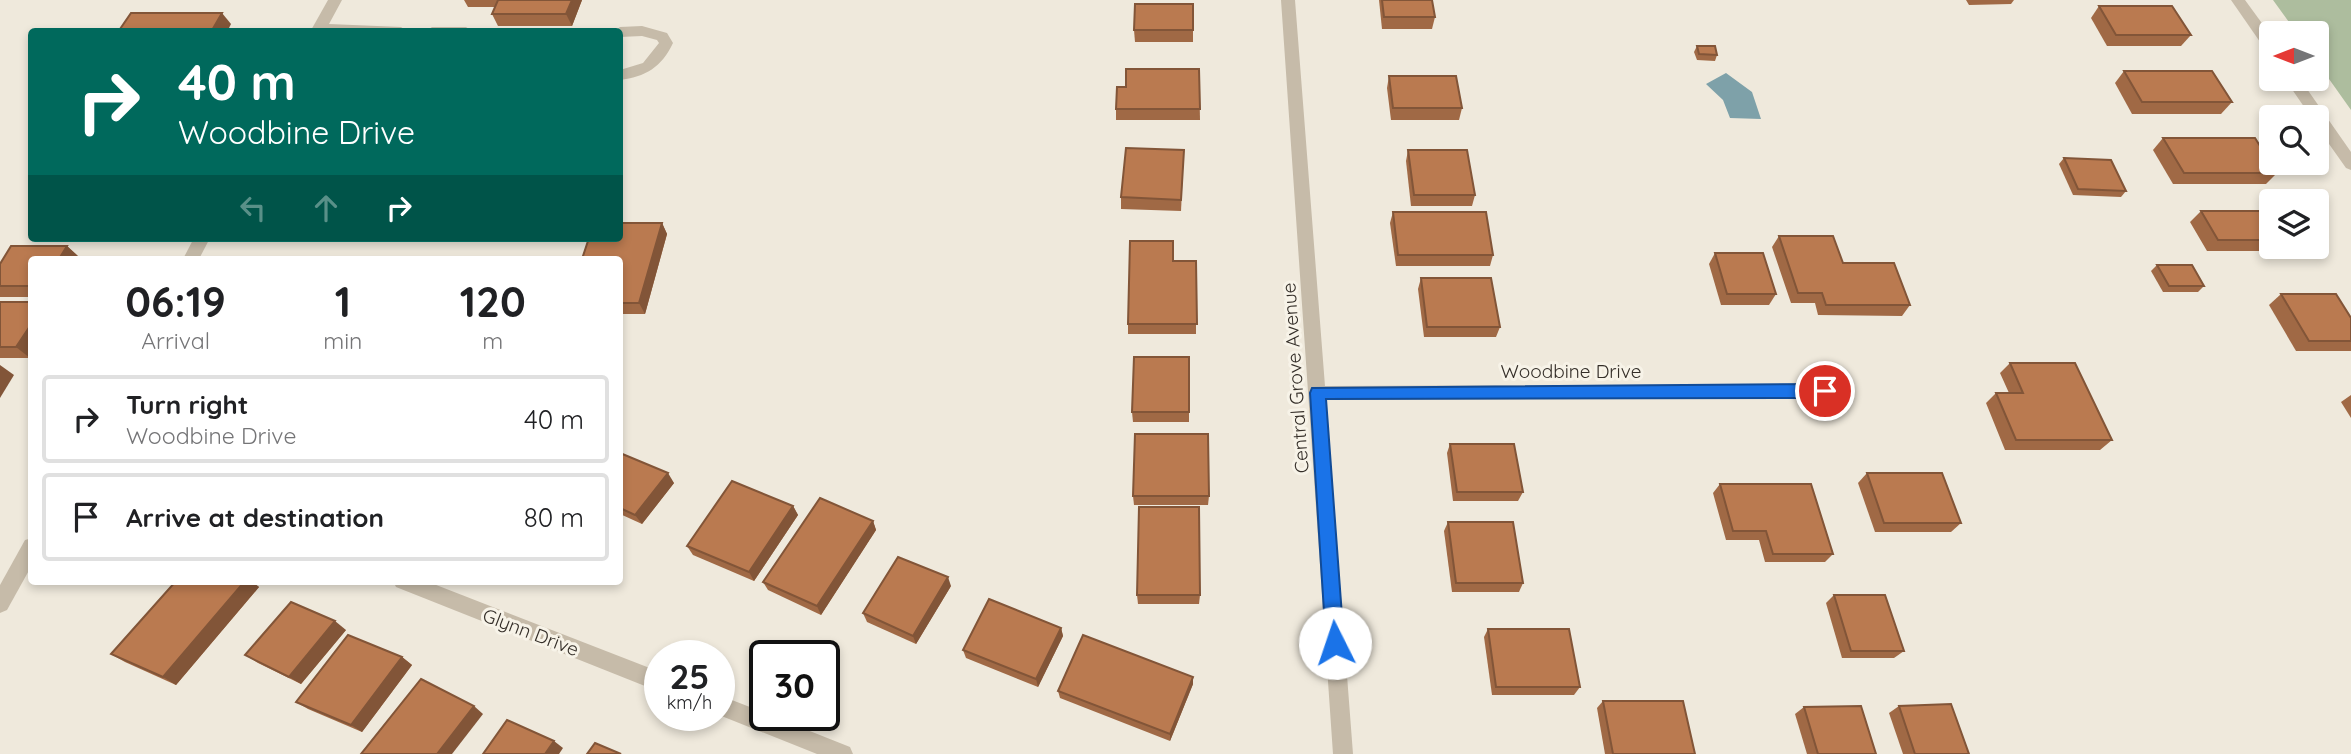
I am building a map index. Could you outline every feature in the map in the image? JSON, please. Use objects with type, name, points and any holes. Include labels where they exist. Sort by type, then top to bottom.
[{"type":"street","points":[[319,28],[335,0]]},
{"type":"street","name":"Central Grove Avenue","points":[[1288,0],[1343,754]]},
{"type":"street","points":[[2238,0],[2259,30]]},
{"type":"street","points":[[623,32],[642,31],[662,36],[666,43],[653,65],[642,71],[623,74]]},
{"type":"street","points":[[2300,91],[2351,164]]},
{"type":"street","name":"Woodbine Drive","points":[[1318,393],[1825,391]]},
{"type":"street","points":[[0,604],[28,553]]},
{"type":"street","name":"Glynn Drive","points":[[413,585],[644,676]]},
{"type":"street","points":[[735,711],[843,754]]},
{"type":"green space","points":[[2273,0],[2351,0],[2351,110],[2329,79],[2329,21],[2288,21]]},
{"type":"water","points":[[1726,73],[1752,92],[1761,119],[1730,118],[1723,100],[1706,84]]},
{"type":"building","points":[[498,0],[572,0],[566,14],[492,14]]},
{"type":"building","points":[[1382,0],[1432,0],[1435,17],[1384,17]]},
{"type":"building","points":[[1135,4],[1193,4],[1193,30],[1134,30]]},
{"type":"building","points":[[2099,6],[2172,6],[2191,35],[2116,35]]},
{"type":"building","points":[[131,13],[222,13],[213,28],[121,28]]},
{"type":"building","points":[[1697,46],[1715,46],[1717,55],[1699,54]]},
{"type":"building","points":[[1126,69],[1199,69],[1200,109],[1116,109],[1117,87],[1126,87]]},
{"type":"building","points":[[2124,71],[2212,71],[2232,102],[2142,102]]},
{"type":"building","points":[[1389,76],[1456,76],[1462,108],[1393,108]]},
{"type":"building","points":[[2163,138],[2255,138],[2259,144],[2259,173],[2184,173]]},
{"type":"building","points":[[1126,148],[1184,150],[1181,200],[1121,197]]},
{"type":"building","points":[[1408,150],[1467,150],[1475,195],[1414,195]]},
{"type":"building","points":[[2064,158],[2111,160],[2126,191],[2078,189]]},
{"type":"building","points":[[2201,211],[2259,211],[2259,240],[2218,240]]},
{"type":"building","points":[[1393,212],[1486,212],[1493,255],[1398,255]]},
{"type":"building","points":[[623,223],[662,223],[639,303],[623,303],[623,256],[583,256],[588,242],[623,242]]},
{"type":"building","points":[[1779,236],[1833,236],[1843,263],[1894,263],[1910,305],[1826,305],[1822,293],[1798,293]]},
{"type":"building","points":[[1130,241],[1173,241],[1173,261],[1196,261],[1197,324],[1128,324]]},
{"type":"building","points":[[11,246],[67,246],[61,256],[28,256],[28,286],[0,286],[0,264]]},
{"type":"building","points":[[1715,253],[1763,253],[1776,294],[1727,294]]},
{"type":"building","points":[[2157,265],[2192,265],[2204,286],[2169,286]]},
{"type":"building","points":[[1421,278],[1491,278],[1500,327],[1427,327]]},
{"type":"building","points":[[2281,294],[2336,294],[2351,318],[2351,341],[2309,341]]},
{"type":"building","points":[[0,302],[28,302],[28,329],[16,347],[0,347]]},
{"type":"building","points":[[1134,357],[1189,357],[1189,412],[1132,412]]},
{"type":"building","points":[[2010,363],[2075,363],[2112,440],[2016,440],[1996,393],[2023,393]]},
{"type":"building","points":[[1135,434],[1208,434],[1209,496],[1133,496]]},
{"type":"building","points":[[1450,444],[1514,444],[1523,492],[1457,492]]},
{"type":"building","points":[[623,454],[668,473],[635,515],[623,509]]},
{"type":"building","points":[[1867,473],[1942,473],[1961,523],[1884,523]]},
{"type":"building","points":[[732,481],[793,506],[749,572],[687,546]]},
{"type":"building","points":[[1720,484],[1811,484],[1833,554],[1773,554],[1766,531],[1733,531]]},
{"type":"building","points":[[820,498],[873,521],[817,606],[763,582]]},
{"type":"building","points":[[1139,507],[1199,507],[1200,595],[1137,595]]},
{"type":"building","points":[[1448,522],[1513,522],[1523,583],[1456,583]]},
{"type":"building","points":[[898,557],[948,577],[913,636],[863,613]]},
{"type":"building","points":[[172,585],[242,585],[163,677],[111,654]]},
{"type":"building","points":[[1834,595],[1885,595],[1904,651],[1851,651]]},
{"type":"building","points":[[989,599],[1061,628],[1036,679],[963,650]]},
{"type":"building","points":[[291,602],[335,621],[289,677],[245,655]]},
{"type":"building","points":[[1488,629],[1569,629],[1580,687],[1496,687]]},
{"type":"building","points":[[348,635],[402,657],[351,725],[296,702]]},
{"type":"building","points":[[1083,635],[1193,677],[1170,734],[1058,691]]},
{"type":"building","points":[[421,679],[474,706],[437,754],[361,754]]},
{"type":"building","points":[[1603,701],[1683,701],[1695,754],[1613,754]]},
{"type":"building","points":[[1951,704],[1969,754],[1915,754],[1899,706]]},
{"type":"building","points":[[1861,706],[1876,754],[1818,754],[1804,707]]},
{"type":"building","points":[[507,720],[554,741],[545,754],[483,754]]},
{"type":"building","points":[[595,743],[621,754],[587,754]]},
{"type":"route","points":[[1335,643],[1318,393],[1825,391]]}]
